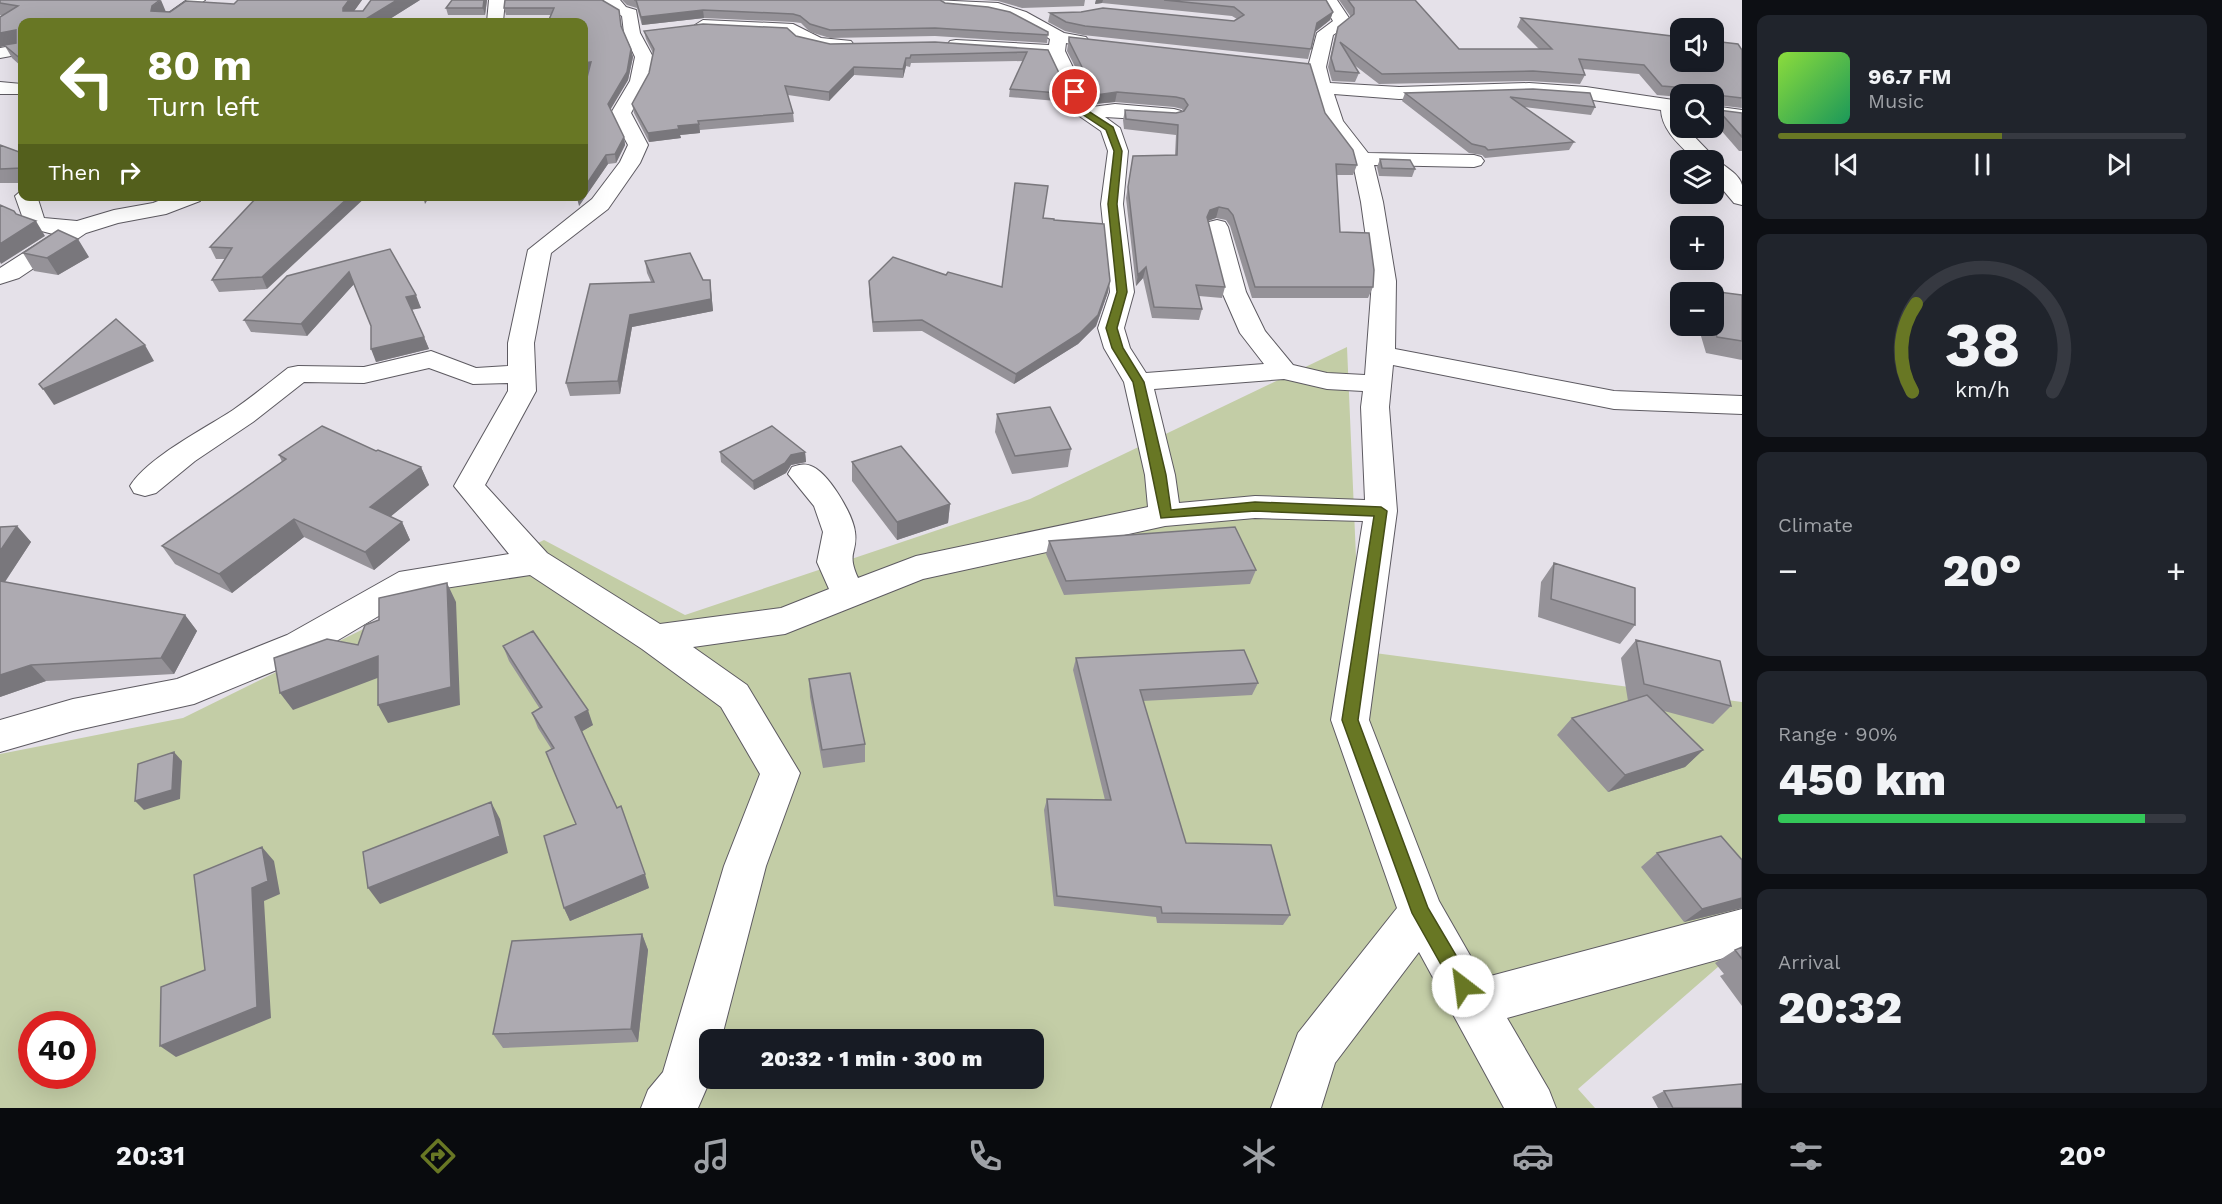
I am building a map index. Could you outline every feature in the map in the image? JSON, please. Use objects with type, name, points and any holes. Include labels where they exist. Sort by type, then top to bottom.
[{"type":"street","points":[[172,18],[197,0]]},
{"type":"street","points":[[495,18],[497,0]]},
{"type":"street","points":[[940,0],[949,4],[975,3],[1020,15],[1057,44],[1085,113],[1110,128],[1118,151],[1112,204],[1122,292],[1111,328],[1117,348],[1138,382],[1160,475],[1166,515]]},
{"type":"street","points":[[1329,0],[1341,18],[1341,23],[1324,33],[1314,74],[1334,122],[1362,159],[1372,202],[1384,281],[1381,354],[1375,407],[1381,511],[1350,720],[1421,913],[1531,1108]]},
{"type":"street","points":[[1020,15],[1047,13]]},
{"type":"street","points":[[633,18],[644,57],[639,81],[621,113],[638,145],[630,163],[600,204],[540,250],[521,344],[522,391],[469,486],[535,562],[656,639],[734,696],[780,773],[745,866],[684,1086],[666,1108]]},
{"type":"street","points":[[687,27],[704,25],[793,29],[803,38],[830,45],[865,44]]},
{"type":"street","points":[[935,43],[1095,43]]},
{"type":"street","points":[[0,53],[18,50]]},
{"type":"street","points":[[1314,74],[1399,93],[1529,88],[1586,93],[1670,105]]},
{"type":"street","points":[[0,88],[18,89]]},
{"type":"street","points":[[1085,113],[1115,110],[1174,115]]},
{"type":"street","points":[[1724,114],[1742,116]]},
{"type":"street","points":[[1684,138],[1696,150]]},
{"type":"street","points":[[1362,159],[1474,161]]},
{"type":"street","points":[[1724,176],[1742,198]]},
{"type":"street","points":[[24,201],[34,222],[49,227],[78,228]]},
{"type":"street","points":[[0,277],[10,273],[78,228],[178,201]]},
{"type":"street","points":[[1217,227],[1234,292],[1253,333],[1284,371]]},
{"type":"street","points":[[1381,354],[1614,400],[1742,405]]},
{"type":"street","points":[[145,486],[184,454],[243,416],[298,374],[364,375],[431,359],[473,376],[522,374]]},
{"type":"street","points":[[1138,382],[1284,371],[1327,381],[1378,384]]},
{"type":"street","points":[[803,474],[828,502],[839,532],[834,562],[848,595]]},
{"type":"street","points":[[656,639],[785,621],[916,568],[1166,515],[1255,507],[1381,511]]},
{"type":"street","points":[[0,736],[73,715],[181,693],[300,645],[411,581],[535,562]]},
{"type":"street","points":[[1296,1108],[1316,1050],[1421,913]]},
{"type":"street","points":[[1474,1004],[1742,931]]},
{"type":"green space","points":[[1347,347],[1360,651],[1742,702],[1742,946],[1578,1089],[1595,1108],[0,1108],[0,754],[183,718],[544,540],[685,615],[1030,499]]},
{"type":"building","points":[[0,0],[160,0],[152,6],[151,11],[170,12],[186,1],[234,4],[238,0],[349,0],[343,11],[363,11],[371,0],[397,0],[368,18],[18,18],[18,57],[4,45],[16,43],[16,30],[0,33],[0,17],[18,6],[0,3]]},
{"type":"building","points":[[452,0],[484,0],[483,8],[446,8]]},
{"type":"building","points":[[505,0],[602,0],[619,10],[621,26],[631,49],[627,72],[608,104],[624,137],[615,154],[606,155],[588,182],[588,74],[591,62],[588,62],[588,18],[550,18],[554,8],[504,8]]},
{"type":"building","points":[[636,0],[940,0],[945,3],[988,7],[1010,12],[1048,32],[1048,35],[935,28],[830,30],[810,24],[800,16],[793,14],[703,10],[641,17]]},
{"type":"building","points":[[1164,0],[1326,0],[1333,12],[1317,23],[1311,49],[1085,26],[1066,22],[1050,13],[1081,12],[1103,8],[1234,21],[1244,15],[1234,7]]},
{"type":"building","points":[[1348,0],[1415,0],[1459,49],[1552,49],[1521,18],[1670,36],[1670,72],[1724,72],[1724,42],[1738,44],[1742,50],[1742,98],[1724,96],[1724,84],[1662,86],[1644,65],[1579,59],[1585,75],[1533,71],[1382,74],[1340,42],[1359,73],[1335,71],[1331,58],[1338,27],[1354,14],[1354,8]]},
{"type":"building","points":[[703,24],[787,28],[796,36],[830,44],[935,42],[1048,50],[1069,94],[1010,89],[1027,52],[911,55],[910,58],[906,58],[903,69],[854,67],[829,92],[785,86],[793,113],[698,121],[699,124],[678,126],[679,129],[648,133],[632,104],[649,73],[654,49],[644,31]]},
{"type":"building","points":[[1069,37],[1310,64],[1325,113],[1353,150],[1357,165],[1336,164],[1340,232],[1369,233],[1374,270],[1373,287],[1255,287],[1233,215],[1228,209],[1219,207],[1210,210],[1207,217],[1225,287],[1196,285],[1202,309],[1154,307],[1146,267],[1138,275],[1128,187],[1133,156],[1177,155],[1178,125],[1126,119],[1125,110],[1176,113],[1184,111],[1188,105],[1184,99],[1176,97],[1117,92],[1096,95]]},
{"type":"building","points":[[1533,89],[1590,93],[1595,107],[1510,97],[1574,142],[1488,150],[1472,144],[1405,93]]},
{"type":"building","points":[[1724,111],[1742,113],[1742,137],[1724,117]]},
{"type":"building","points":[[0,145],[18,152],[18,168],[0,169]]},
{"type":"building","points":[[1380,159],[1410,160],[1415,169],[1382,168]]},
{"type":"building","points":[[1015,183],[1048,186],[1043,218],[1104,224],[1110,281],[1098,315],[1080,333],[1016,374],[922,320],[873,322],[869,281],[893,257],[946,275],[948,272],[1002,287]]},
{"type":"building","points":[[253,201],[345,201],[262,277],[212,280],[232,248],[210,247]]},
{"type":"building","points":[[0,205],[16,214],[36,221],[0,244]]},
{"type":"building","points":[[58,230],[78,239],[47,258],[23,253]]},
{"type":"building","points":[[390,249],[416,295],[406,297],[424,337],[371,349],[371,326],[349,272],[301,324],[244,320],[287,276]]},
{"type":"building","points":[[690,253],[703,280],[710,280],[711,299],[630,315],[618,381],[566,383],[590,284],[654,282],[645,261]]},
{"type":"building","points":[[1724,293],[1742,295],[1742,341],[1717,337],[1724,336]]},
{"type":"building","points":[[116,319],[145,345],[43,389],[39,384]]},
{"type":"building","points":[[1050,407],[1071,449],[1015,456],[997,414]]},
{"type":"building","points":[[322,426],[376,451],[421,467],[370,507],[402,522],[365,552],[294,519],[219,574],[162,546],[286,459],[279,455]]},
{"type":"building","points":[[772,426],[805,452],[791,455],[785,463],[753,481],[720,452]]},
{"type":"building","points":[[901,446],[950,504],[897,522],[852,462]]},
{"type":"building","points":[[17,526],[0,551],[0,527]]},
{"type":"building","points":[[1235,527],[1256,570],[1066,581],[1049,541]]},
{"type":"building","points":[[1554,563],[1635,588],[1635,625],[1551,599]]},
{"type":"building","points":[[0,581],[185,615],[161,658],[31,665],[0,675]]},
{"type":"building","points":[[447,583],[451,687],[378,705],[378,656],[280,693],[274,658],[327,639],[358,645],[365,625],[379,620],[379,598]]},
{"type":"building","points":[[533,631],[588,710],[575,717],[617,808],[621,806],[645,874],[564,908],[544,836],[576,824],[546,752],[554,748],[532,713],[542,707],[503,646]]},
{"type":"building","points":[[1636,640],[1720,661],[1731,706],[1644,684]]},
{"type":"building","points":[[1244,650],[1258,683],[1140,690],[1186,843],[1271,845],[1290,915],[1162,913],[1161,907],[1057,896],[1047,799],[1111,800],[1076,658]]},
{"type":"building","points":[[850,673],[865,744],[822,750],[809,679]]},
{"type":"building","points":[[1647,695],[1703,750],[1625,775],[1572,718]]},
{"type":"building","points":[[174,752],[172,790],[135,801],[138,764]]},
{"type":"building","points":[[491,802],[500,836],[368,888],[363,852]]},
{"type":"building","points":[[1721,836],[1742,860],[1742,898],[1702,909],[1657,853]]},
{"type":"building","points":[[262,847],[268,881],[252,888],[257,1007],[160,1046],[161,987],[205,970],[194,875]]},
{"type":"building","points":[[642,934],[631,1029],[493,1034],[512,941]]},
{"type":"building","points":[[1742,947],[1742,959],[1735,950]]},
{"type":"building","points":[[1742,1084],[1742,1108],[1673,1108],[1664,1091]]},
{"type":"route","points":[[1075,92],[1085,113],[1110,128],[1118,151],[1112,204],[1122,292],[1111,328],[1117,348],[1138,382],[1160,475],[1166,515],[1255,507],[1381,511],[1350,720],[1421,913],[1463,986]]}]
